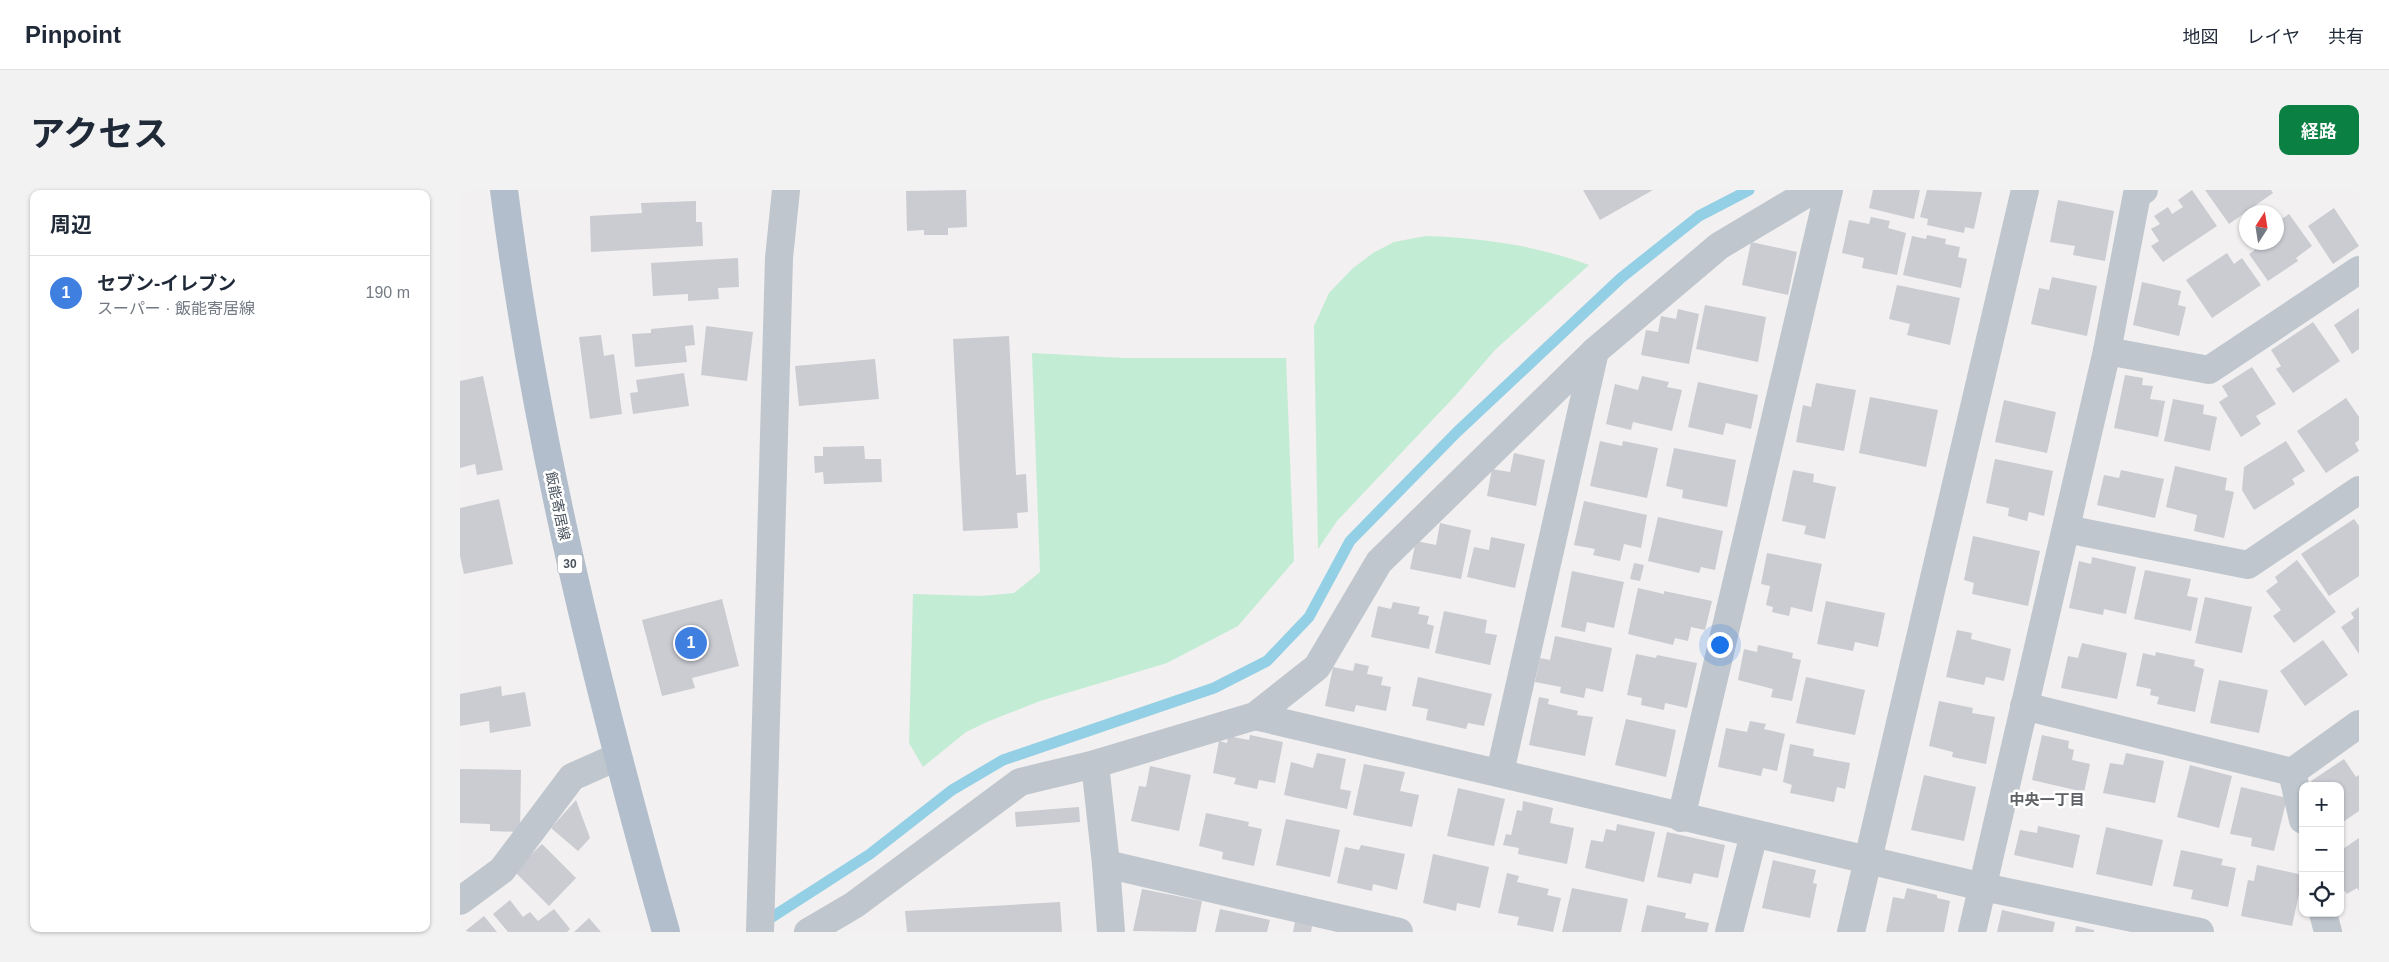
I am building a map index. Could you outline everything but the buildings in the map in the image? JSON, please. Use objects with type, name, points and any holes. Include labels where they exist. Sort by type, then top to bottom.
[{"type":"main road","name":"飯能寄居線","points":[[504,190],[540,417],[577,596],[617,757],[666,932]]},
{"type":"street","points":[[760,932],[779,268],[785,190]]},
{"type":"street","points":[[808,932],[854,905],[1020,782],[1095,764],[1255,716],[1317,667],[1379,562],[1595,351],[1719,246],[1813,190]]},
{"type":"street","points":[[1682,818],[1829,190]]},
{"type":"street","points":[[1851,932],[2025,190]]},
{"type":"street","points":[[1972,932],[2107,351],[2137,194],[2144,190]]},
{"type":"street","points":[[2107,351],[2209,370],[2359,270]]},
{"type":"street","points":[[1500,772],[1595,351]]},
{"type":"street","points":[[2066,529],[2248,564],[2359,490]]},
{"type":"street","points":[[2024,706],[2292,772],[2359,724]]},
{"type":"street","points":[[1255,716],[1500,772],[1682,818],[1982,887],[2200,932]]},
{"type":"street","points":[[460,901],[502,870],[572,777],[617,757]]},
{"type":"street","points":[[1095,764],[1111,932]]},
{"type":"street","points":[[2292,772],[2299,803]]},
{"type":"street","points":[[1729,932],[1754,834]]},
{"type":"street","points":[[1106,864],[1399,932]]},
{"type":"street","points":[[2325,917],[2328,932]]},
{"type":"green space","points":[[1426,236],[1508,244],[1549,252],[1589,265],[1495,350],[1456,395],[1337,521],[1318,549],[1314,326],[1329,293],[1352,269],[1373,253],[1394,242]]},
{"type":"green space","points":[[1032,353],[1124,358],[1286,358],[1294,561],[1238,626],[1167,663],[1040,701],[989,721],[966,732],[923,767],[909,743],[913,594],[981,596],[1014,593],[1040,572]]},
{"type":"waterway","points":[[763,923],[870,854],[952,790],[1003,760],[1214,688],[1267,661],[1309,617],[1350,541],[1457,432],[1621,278],[1699,216],[1749,190]]},
{"type":"place","name":"セブン-イレブン","points":[[691,643]]},
{"type":"district","name":"中央一丁目","points":[[2047,800]]}]
